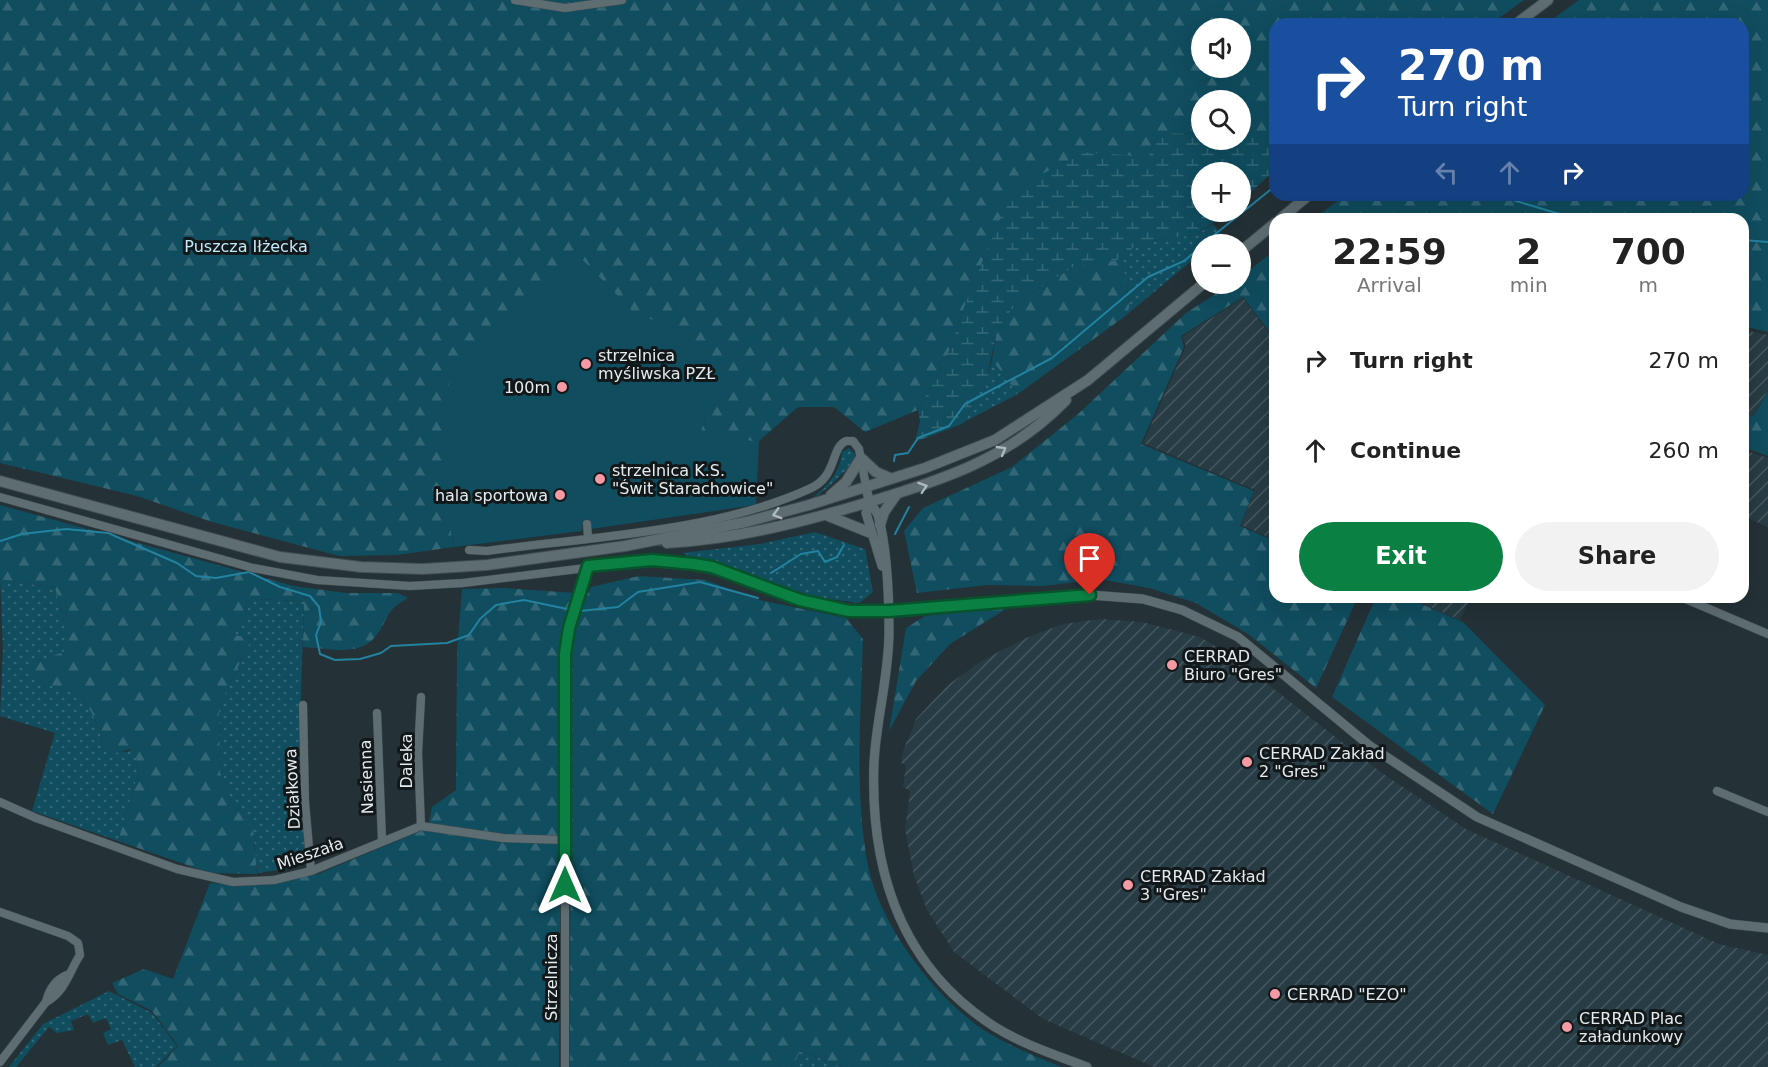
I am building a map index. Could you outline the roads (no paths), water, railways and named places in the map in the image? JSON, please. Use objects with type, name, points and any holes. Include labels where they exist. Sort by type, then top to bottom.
[{"type":"main road","points":[[1524,18],[1548,0]]},
{"type":"main road","points":[[1287,213],[1302,201]]},
{"type":"main road","points":[[1251,243],[1269,228]]},
{"type":"main road","points":[[0,481],[280,557],[317,562],[423,569],[487,565],[625,546],[746,522],[962,455],[995,440],[1081,384],[1191,294]]},
{"type":"main road","points":[[625,546],[684,542],[736,535],[825,515],[950,477],[1013,444],[1062,404],[1081,384]]},
{"type":"main road","points":[[826,499],[846,482],[861,458],[876,472],[890,478]]},
{"type":"main road","points":[[879,525],[884,512],[896,495]]},
{"type":"main road","points":[[825,515],[871,533]]},
{"type":"street","points":[[515,0],[565,8],[622,0]]},
{"type":"street","points":[[469,550],[487,551],[719,517],[799,494],[826,478],[834,465],[837,449],[846,441],[857,445],[870,502],[877,512],[889,611],[886,666],[874,767],[879,853],[894,908],[911,940],[929,965],[969,1007],[1018,1039],[1087,1067]]},
{"type":"street","points":[[0,497],[253,568],[337,583],[431,585],[652,560],[712,567],[823,607],[849,611],[889,611],[1090,595],[1143,599],[1182,610],[1238,637],[1370,746],[1477,818],[1681,907],[1730,924],[1768,928]]},
{"type":"street","points":[[870,502],[866,513],[885,571]]},
{"type":"street","points":[[587,524],[588,537]]},
{"type":"street","name":"Strzelnicza","points":[[565,1067],[565,654],[569,628],[588,566]]},
{"type":"street","points":[[1695,603],[1768,634]]},
{"type":"street","name":"Daleka","points":[[421,697],[418,753],[422,826]]},
{"type":"street","name":"Działkowa","points":[[303,705],[305,802],[311,871]]},
{"type":"street","name":"Nasienna","points":[[377,713],[382,840]]},
{"type":"street","points":[[1717,791],[1768,812]]},
{"type":"street","name":"Mieszała","points":[[0,802],[36,818],[208,878],[233,882],[257,881],[311,871],[382,840],[422,826],[503,838],[564,840]]},
{"type":"street","points":[[0,912],[73,939],[78,944],[80,954],[67,975],[59,978],[49,991],[46,1002],[0,1062]]},
{"type":"waterway","points":[[1215,234],[1269,191]]},
{"type":"waterway","points":[[1516,201],[1556,213]]},
{"type":"waterway","points":[[1749,240],[1768,242]]},
{"type":"waterway","points":[[894,461],[895,455],[908,453],[918,438],[949,426],[965,404],[1052,358],[1148,277],[1184,261],[1191,255]]},
{"type":"waterway","points":[[895,534],[909,507]]},
{"type":"waterway","points":[[0,541],[22,534],[66,529],[108,533],[177,563],[196,576],[216,578],[249,572],[280,587],[310,596],[319,607],[321,622],[316,635],[320,654],[335,660],[360,659],[381,653],[391,646],[447,643],[469,635],[480,619],[496,605],[524,600],[572,610]]},
{"type":"waterway","points":[[771,573],[801,554],[818,551],[825,562],[837,557],[844,545]]},
{"type":"waterway","points":[[580,611],[618,607],[638,592],[700,582],[758,598]]},
{"type":"place","name":"strzelnica myśliwska PZŁ","points":[[586,364]]},
{"type":"place","name":"100m","points":[[562,387]]},
{"type":"place","name":"strzelnica K.S. \"Świt Starachowice\"","points":[[600,479]]},
{"type":"place","name":"hala sportowa","points":[[560,495]]},
{"type":"place","name":"CERRAD Biuro \"Gres\"","points":[[1172,665]]},
{"type":"place","name":"CERRAD Zakład 2 \"Gres\"","points":[[1247,762]]},
{"type":"place","name":"CERRAD Zakład 3 \"Gres\"","points":[[1128,885]]},
{"type":"place","name":"CERRAD \"EZO\"","points":[[1275,994]]},
{"type":"place","name":"CERRAD Plac załadunkowy","points":[[1567,1027]]},
{"type":"park label","name":"Puszcza Iłżecka","points":[[246,246]]}]
